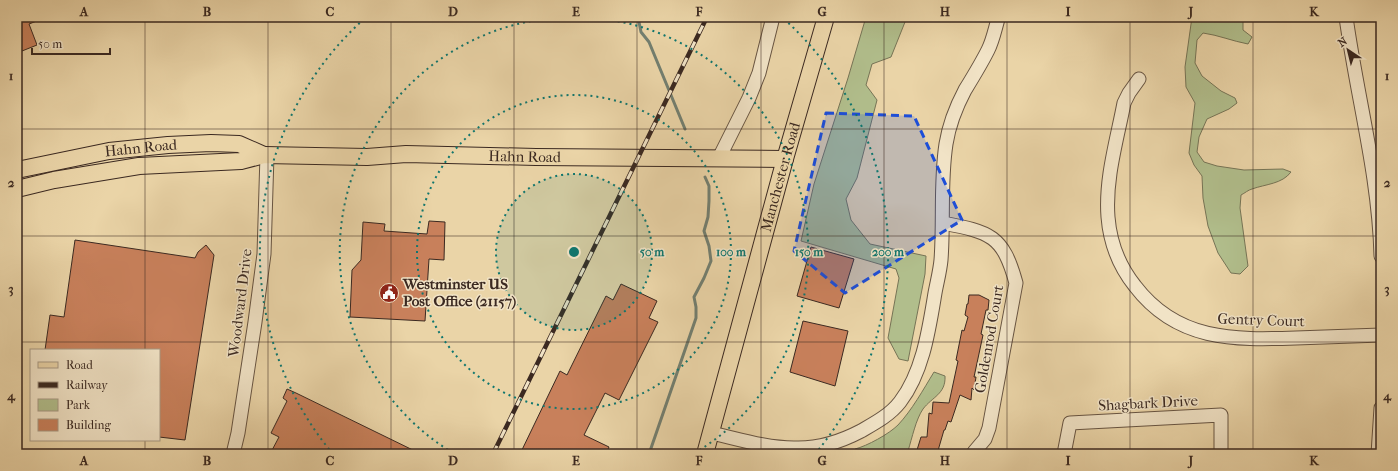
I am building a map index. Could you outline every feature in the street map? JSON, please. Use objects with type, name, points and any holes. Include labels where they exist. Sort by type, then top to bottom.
[{"type":"main road","name":"Manchester Road","points":[[705,454],[785,159],[826,17]]},
{"type":"main road","name":"Hahn Road","points":[[17,170],[109,151],[168,145],[211,143],[240,144],[265,155]]},
{"type":"main road","name":"Hahn Road","points":[[17,189],[54,180],[139,166],[241,161],[265,155],[366,157],[406,154],[536,157],[785,159]]},
{"type":"street","points":[[719,158],[749,98],[759,73],[773,17]]},
{"type":"street","points":[[1346,17],[1372,161],[1380,220],[1381,256]]},
{"type":"street","points":[[711,433],[772,446],[795,448],[822,446],[840,441],[858,433],[886,415],[899,403],[906,393],[916,373],[926,343],[941,261],[944,166],[949,130],[955,111],[988,50],[998,19]]},
{"type":"street","name":"Gentry Court","points":[[1139,79],[1124,103],[1110,178],[1108,216],[1110,234],[1120,264],[1129,279],[1141,294],[1157,309],[1172,320],[1190,329],[1212,335],[1235,338],[1276,339],[1381,335]]},
{"type":"street","name":"Woodward Drive","points":[[233,454],[238,433],[264,254],[265,155]]},
{"type":"street","name":"Goldenrod Court","points":[[943,223],[972,229],[992,237],[1003,248],[1011,264],[1016,283],[989,428],[984,439],[974,452]]},
{"type":"street","points":[[1378,454],[1381,408]]},
{"type":"street","name":"Shagbark Drive","points":[[1064,454],[1070,423],[1221,415],[1221,454]]},
{"type":"highlighted area","points":[[826,113],[914,116],[962,220],[845,293],[794,251]]},
{"type":"green space","points":[[866,17],[907,17],[891,57],[872,64],[866,85],[877,100],[857,178],[846,199],[851,220],[870,244],[926,256],[925,274],[908,361],[899,359],[888,338],[899,278],[896,269],[801,241],[814,184]]},
{"type":"green space","points":[[1192,17],[1244,17],[1243,30],[1252,37],[1248,44],[1203,33],[1197,40],[1195,63],[1202,76],[1221,91],[1235,98],[1237,103],[1229,109],[1207,119],[1199,137],[1197,152],[1204,162],[1217,166],[1244,170],[1283,169],[1291,172],[1283,179],[1251,189],[1241,195],[1240,208],[1248,266],[1240,274],[1231,273],[1218,253],[1208,226],[1203,198],[1202,176],[1194,165],[1189,153],[1195,103],[1186,87],[1185,67]]},
{"type":"green space","points":[[934,372],[945,376],[945,382],[938,395],[923,409],[918,418],[908,451],[909,454],[853,454],[855,449],[878,439],[898,425],[913,406]]},
{"type":"building","points":[[17,17],[47,17],[29,24],[37,45],[17,53]]},
{"type":"building","name":"Westminster US Post Office (21157)","points":[[429,221],[445,222],[444,260],[429,259],[425,321],[350,317],[352,270],[361,260],[363,222],[385,224],[384,231],[427,234]]},
{"type":"building","points":[[75,240],[195,258],[198,252],[206,245],[214,255],[185,440],[160,437],[160,349],[45,349],[50,315],[64,317]]},
{"type":"building","points":[[811,247],[854,259],[839,308],[797,296]]},
{"type":"building","points":[[621,284],[657,301],[649,318],[658,322],[619,400],[605,393],[584,435],[609,447],[606,454],[520,454],[560,371],[567,375],[606,296],[613,300]]},
{"type":"building","points":[[969,295],[979,295],[989,300],[988,310],[986,310],[981,334],[983,335],[974,377],[976,377],[974,390],[972,388],[971,400],[960,395],[951,422],[948,421],[944,430],[937,454],[921,454],[922,451],[917,450],[921,437],[927,437],[929,413],[932,414],[933,402],[949,403],[958,361],[956,360],[962,330],[964,331],[968,317],[965,315]]},
{"type":"building","points":[[803,321],[848,331],[835,386],[790,372]]},
{"type":"building","points":[[287,389],[421,454],[270,454],[279,437],[271,433],[287,401],[283,398]]},
{"type":"waterway","points":[[638,17],[641,32],[649,42],[685,129]]},
{"type":"waterway","points":[[649,454],[696,318],[694,297],[711,261],[709,246],[704,231],[708,217],[709,201],[709,186],[705,177]]},
{"type":"railway","points":[[493,454],[707,17]]},
{"type":"place","name":"Westminster US Post Office (21157)","points":[[389,293]]}]
